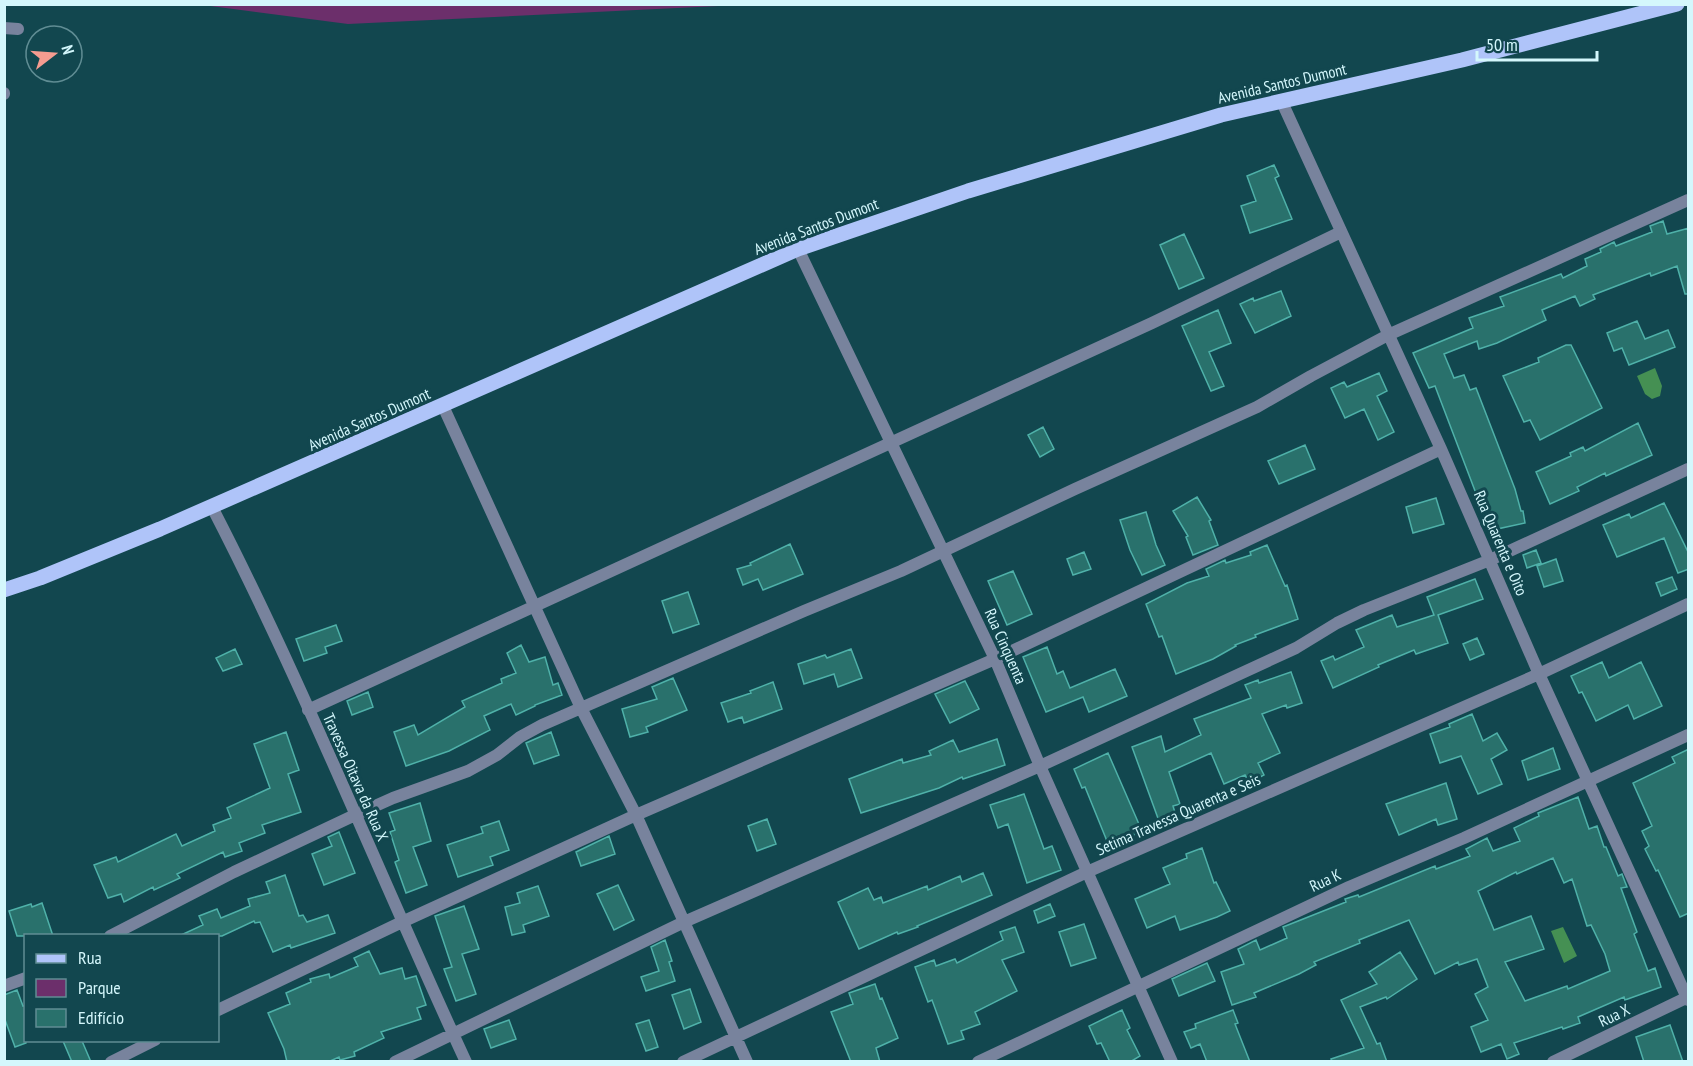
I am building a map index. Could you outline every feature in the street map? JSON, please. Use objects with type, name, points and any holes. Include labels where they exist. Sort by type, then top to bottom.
[{"type":"main road","name":"Avenida Santos Dumont","points":[[4,590],[60,570],[212,507],[798,249],[968,191],[1221,115],[1428,68],[1677,4]]},
{"type":"street","points":[[4,28],[18,29]]},
{"type":"street","name":"Rua Quarenta e Oito","points":[[1281,100],[1441,448],[1539,674],[1688,998]]},
{"type":"street","points":[[114,934],[177,900],[355,815],[393,798],[468,771],[496,755],[520,737],[581,708],[901,571],[1257,407],[1388,335],[1689,200]]},
{"type":"street","points":[[308,710],[1152,323],[1341,232]]},
{"type":"street","name":"Rua Cinquenta","points":[[798,249],[995,659],[1040,766],[1172,1062]]},
{"type":"street","points":[[443,406],[581,708],[636,814],[747,1062]]},
{"type":"street","points":[[219,1010],[636,814],[995,659],[1441,448]]},
{"type":"street","points":[[395,1062],[684,922],[1040,766],[1296,648],[1337,623],[1364,610],[1490,560],[1689,469]]},
{"type":"street","name":"Travessa Oitava da Rua X","points":[[212,507],[256,591],[466,1062]]},
{"type":"street","name":"Setima Travessa Quarenta e Seis","points":[[683,1062],[1087,872],[1539,674],[1689,604]]},
{"type":"street","name":"Rua K","points":[[978,1062],[1349,887],[1464,838],[1689,735]]},
{"type":"street","points":[[4,986],[24,979]]},
{"type":"street","name":"Rua X","points":[[1553,1062],[1688,998]]},
{"type":"street","points":[[111,1062],[152,1042]]},
{"type":"green space","points":[[203,5],[739,5],[348,24]]},
{"type":"shaded area","points":[[1655,368],[1662,386],[1660,396],[1652,399],[1645,394],[1637,376]]},
{"type":"shaded area","points":[[1563,927],[1577,956],[1564,963],[1551,931]]},
{"type":"building","points":[[1274,165],[1279,176],[1275,178],[1292,219],[1250,233],[1241,206],[1256,201],[1247,176]]},
{"type":"building","points":[[1663,221],[1667,234],[1689,228],[1689,294],[1685,294],[1677,266],[1651,276],[1650,273],[1593,295],[1595,299],[1580,306],[1575,296],[1542,310],[1546,320],[1497,343],[1479,349],[1477,341],[1444,354],[1454,378],[1464,375],[1470,390],[1476,388],[1515,489],[1521,511],[1523,511],[1525,523],[1497,529],[1493,514],[1485,517],[1435,386],[1429,388],[1413,353],[1473,328],[1469,318],[1504,306],[1500,297],[1561,274],[1563,278],[1587,266],[1585,259],[1601,252],[1600,249],[1614,242],[1616,246],[1652,232],[1650,226]]},
{"type":"building","points":[[1184,234],[1204,278],[1179,289],[1160,245]]},
{"type":"building","points":[[1281,291],[1291,316],[1255,333],[1240,304]]},
{"type":"building","points":[[1218,310],[1231,343],[1209,352],[1224,386],[1211,391],[1182,326]]},
{"type":"building","points":[[1637,321],[1645,339],[1668,330],[1675,347],[1629,365],[1622,348],[1614,351],[1607,333]]},
{"type":"building","points":[[1566,345],[1571,345],[1602,408],[1540,440],[1530,420],[1524,422],[1503,376],[1539,362],[1538,358]]},
{"type":"building","points":[[1379,373],[1387,391],[1377,396],[1394,432],[1378,440],[1364,409],[1345,418],[1331,388],[1344,382],[1347,387]]},
{"type":"building","points":[[1638,423],[1652,455],[1606,476],[1605,473],[1577,487],[1579,491],[1550,504],[1536,472],[1571,456],[1570,453],[1583,447],[1585,451]]},
{"type":"building","points":[[1043,427],[1054,449],[1040,457],[1028,435]]},
{"type":"building","points":[[1305,445],[1315,469],[1279,484],[1268,461]]},
{"type":"building","points":[[1197,497],[1211,520],[1209,521],[1218,545],[1193,555],[1186,537],[1188,536],[1173,511]]},
{"type":"building","points":[[1436,498],[1444,524],[1413,533],[1406,507]]},
{"type":"building","points":[[1664,503],[1689,554],[1689,569],[1678,573],[1664,538],[1617,557],[1603,525],[1629,514],[1631,518]]},
{"type":"building","points":[[1146,512],[1165,565],[1142,575],[1130,550],[1120,520]]},
{"type":"building","points":[[790,544],[803,574],[763,590],[758,579],[743,585],[737,569],[751,565],[750,563]]},
{"type":"building","points":[[1267,545],[1285,586],[1287,585],[1298,619],[1255,635],[1256,637],[1235,645],[1213,659],[1176,674],[1162,636],[1159,637],[1146,604],[1187,583],[1209,576],[1206,569],[1225,560],[1226,563],[1251,555],[1250,552]]},
{"type":"building","points":[[1536,550],[1541,563],[1527,568],[1523,555]]},
{"type":"building","points":[[1084,552],[1091,569],[1073,575],[1067,559]]},
{"type":"building","points":[[1556,559],[1563,581],[1544,587],[1537,566]]},
{"type":"building","points":[[1013,571],[1032,614],[1007,625],[988,581]]},
{"type":"building","points":[[1672,577],[1677,589],[1661,596],[1656,583]]},
{"type":"building","points":[[1475,579],[1483,599],[1438,615],[1448,643],[1416,654],[1414,650],[1333,688],[1321,661],[1333,656],[1335,660],[1364,647],[1356,630],[1392,615],[1397,627],[1434,615],[1427,597]]},
{"type":"building","points":[[688,592],[699,624],[673,633],[662,601]]},
{"type":"building","points":[[336,625],[342,641],[325,647],[327,653],[304,661],[296,639]]},
{"type":"building","points":[[1477,638],[1484,654],[1470,660],[1463,644]]},
{"type":"building","points":[[521,645],[529,662],[545,657],[553,685],[558,683],[562,695],[516,715],[511,704],[484,716],[490,730],[449,751],[406,766],[394,732],[414,725],[418,735],[465,707],[462,701],[502,683],[501,679],[516,673],[507,653]]},
{"type":"building","points":[[1047,647],[1057,674],[1063,671],[1070,688],[1115,669],[1127,696],[1089,712],[1083,697],[1046,712],[1023,657]]},
{"type":"building","points":[[235,649],[242,664],[223,671],[216,658]]},
{"type":"building","points":[[851,649],[862,678],[838,687],[834,674],[804,684],[798,664],[825,655],[827,658]]},
{"type":"building","points":[[1602,662],[1609,678],[1641,662],[1662,706],[1634,719],[1628,705],[1596,721],[1582,692],[1579,693],[1571,676]]},
{"type":"building","points":[[1291,672],[1302,703],[1287,708],[1286,705],[1262,714],[1280,753],[1258,763],[1264,775],[1249,783],[1245,775],[1224,784],[1211,753],[1169,772],[1180,804],[1173,806],[1176,816],[1159,821],[1132,747],[1161,736],[1165,752],[1201,735],[1194,719],[1251,698],[1245,685],[1258,680],[1259,683]]},
{"type":"building","points":[[673,678],[687,710],[646,727],[648,732],[630,737],[622,709],[657,699],[652,687]]},
{"type":"building","points":[[965,681],[979,709],[950,723],[935,694]]},
{"type":"building","points":[[773,682],[782,709],[744,723],[742,717],[728,722],[721,703],[751,693],[750,691]]},
{"type":"building","points":[[368,692],[373,707],[352,715],[347,701]]},
{"type":"building","points":[[1472,714],[1483,741],[1497,733],[1507,750],[1491,759],[1502,784],[1478,794],[1461,756],[1440,763],[1430,734],[1450,727],[1449,724]]},
{"type":"building","points":[[286,732],[299,770],[288,774],[301,812],[262,825],[265,833],[239,843],[242,851],[225,857],[223,852],[177,874],[180,878],[154,890],[153,887],[124,902],[121,894],[108,898],[94,865],[116,857],[118,862],[176,834],[182,846],[215,831],[213,825],[231,818],[227,808],[270,788],[254,744]]},
{"type":"building","points":[[551,732],[559,755],[534,764],[526,743]]},
{"type":"building","points":[[997,739],[1005,765],[963,779],[962,777],[939,788],[861,813],[849,779],[902,759],[903,763],[931,755],[929,751],[953,740],[959,752]]},
{"type":"building","points":[[1553,748],[1560,769],[1528,780],[1522,761]]},
{"type":"building","points":[[1689,749],[1689,913],[1680,917],[1658,870],[1656,871],[1645,849],[1649,846],[1642,831],[1652,826],[1633,783],[1675,763],[1672,757]]},
{"type":"building","points":[[1108,753],[1142,831],[1109,846],[1085,787],[1082,788],[1074,769]]},
{"type":"building","points":[[1446,783],[1457,819],[1438,825],[1436,819],[1399,835],[1386,804]]},
{"type":"building","points":[[1024,794],[1044,849],[1052,846],[1061,870],[1027,883],[1008,824],[998,828],[990,805]]},
{"type":"building","points":[[1578,797],[1589,829],[1597,826],[1618,876],[1622,874],[1627,887],[1621,888],[1637,932],[1634,934],[1648,971],[1655,968],[1661,987],[1625,1000],[1624,997],[1578,1017],[1580,1023],[1514,1043],[1519,1054],[1507,1059],[1501,1044],[1481,1052],[1471,1027],[1488,1020],[1475,994],[1488,987],[1477,959],[1459,965],[1458,962],[1435,974],[1409,920],[1359,940],[1360,943],[1314,962],[1316,965],[1299,974],[1254,993],[1256,997],[1232,1005],[1221,972],[1244,964],[1238,949],[1256,940],[1260,950],[1287,938],[1283,927],[1346,902],[1345,899],[1358,895],[1359,897],[1435,866],[1436,869],[1470,856],[1466,849],[1487,838],[1493,851],[1520,841],[1514,828],[1539,816],[1538,813]],"holes":[[[1553,858],[1564,883],[1572,879],[1587,926],[1591,925],[1605,954],[1610,971],[1568,989],[1567,986],[1525,1001],[1505,962],[1544,949],[1531,916],[1494,930],[1478,891],[1516,872],[1517,874]]]},
{"type":"building","points":[[420,803],[431,841],[413,847],[427,885],[406,893],[395,862],[399,860],[390,832],[395,830],[389,813]]},
{"type":"building","points":[[767,819],[776,844],[757,851],[748,826]]},
{"type":"building","points":[[499,821],[509,850],[490,857],[493,865],[458,877],[447,845],[483,833],[481,827]]},
{"type":"building","points":[[339,832],[355,873],[324,885],[312,854],[332,846],[328,837]]},
{"type":"building","points":[[609,836],[615,854],[581,866],[576,852]]},
{"type":"building","points":[[1202,848],[1214,883],[1216,882],[1230,911],[1180,930],[1175,916],[1147,928],[1135,899],[1170,884],[1163,868],[1187,858],[1186,854]]},
{"type":"building","points":[[983,873],[992,895],[918,927],[898,934],[897,932],[859,949],[838,902],[868,888],[874,900],[881,897],[883,903],[927,886],[928,890],[960,876],[962,882]]},
{"type":"building","points":[[285,875],[299,916],[303,915],[307,922],[328,915],[335,933],[273,952],[260,922],[255,923],[254,921],[222,936],[219,934],[183,934],[203,925],[199,916],[217,909],[221,918],[250,906],[248,899],[270,893],[266,882]]},
{"type":"building","points":[[618,885],[634,920],[614,930],[597,894]]},
{"type":"building","points":[[538,886],[549,916],[523,925],[525,932],[512,935],[505,907],[520,903],[517,893]]},
{"type":"building","points":[[42,903],[52,934],[17,936],[9,911],[31,904],[32,907]]},
{"type":"building","points":[[1050,904],[1055,916],[1038,923],[1034,911]]},
{"type":"building","points":[[464,906],[479,949],[462,954],[476,994],[456,1001],[444,969],[452,967],[435,916]]},
{"type":"building","points":[[1084,924],[1096,958],[1071,966],[1059,932]]},
{"type":"building","points":[[1015,927],[1024,952],[1002,960],[1017,991],[975,1012],[980,1024],[961,1031],[964,1039],[948,1044],[932,1000],[928,1002],[915,967],[934,960],[936,966],[955,959],[957,963],[1003,940],[1000,932]]},
{"type":"building","points":[[665,940],[672,961],[669,962],[675,981],[646,991],[641,977],[659,971],[651,947]]},
{"type":"building","points":[[369,951],[380,974],[402,968],[405,979],[416,976],[426,1005],[417,1008],[421,1019],[381,1032],[384,1038],[354,1052],[355,1056],[340,1060],[339,1057],[328,1062],[287,1062],[284,1049],[268,1013],[290,1004],[286,993],[311,982],[310,979],[329,974],[330,978],[358,966],[354,958]]},
{"type":"building","points":[[1400,952],[1417,979],[1387,999],[1386,997],[1360,1007],[1377,1044],[1380,1043],[1387,1062],[1332,1062],[1331,1059],[1364,1048],[1341,1000],[1377,984],[1369,972]]},
{"type":"building","points":[[1207,963],[1215,981],[1179,996],[1172,979]]},
{"type":"building","points":[[875,984],[898,1038],[876,1048],[880,1062],[851,1062],[831,1012],[853,1004],[849,993]]},
{"type":"building","points":[[690,989],[701,1022],[684,1029],[672,995]]},
{"type":"building","points":[[17,990],[24,1006],[24,1042],[26,1043],[15,1047],[4,1017],[4,995]]},
{"type":"building","points":[[1122,1010],[1130,1028],[1127,1030],[1140,1056],[1130,1062],[1110,1062],[1101,1043],[1097,1044],[1089,1026]]},
{"type":"building","points":[[1233,1010],[1238,1023],[1235,1024],[1250,1062],[1207,1062],[1200,1044],[1191,1048],[1184,1032],[1196,1028],[1195,1024]]},
{"type":"building","points":[[509,1020],[516,1039],[491,1048],[484,1029]]},
{"type":"building","points":[[649,1020],[658,1047],[646,1051],[636,1024]]},
{"type":"building","points":[[1670,1025],[1683,1062],[1644,1062],[1636,1037]]},
{"type":"building","points":[[63,1042],[82,1042],[91,1062],[72,1062]]}]
